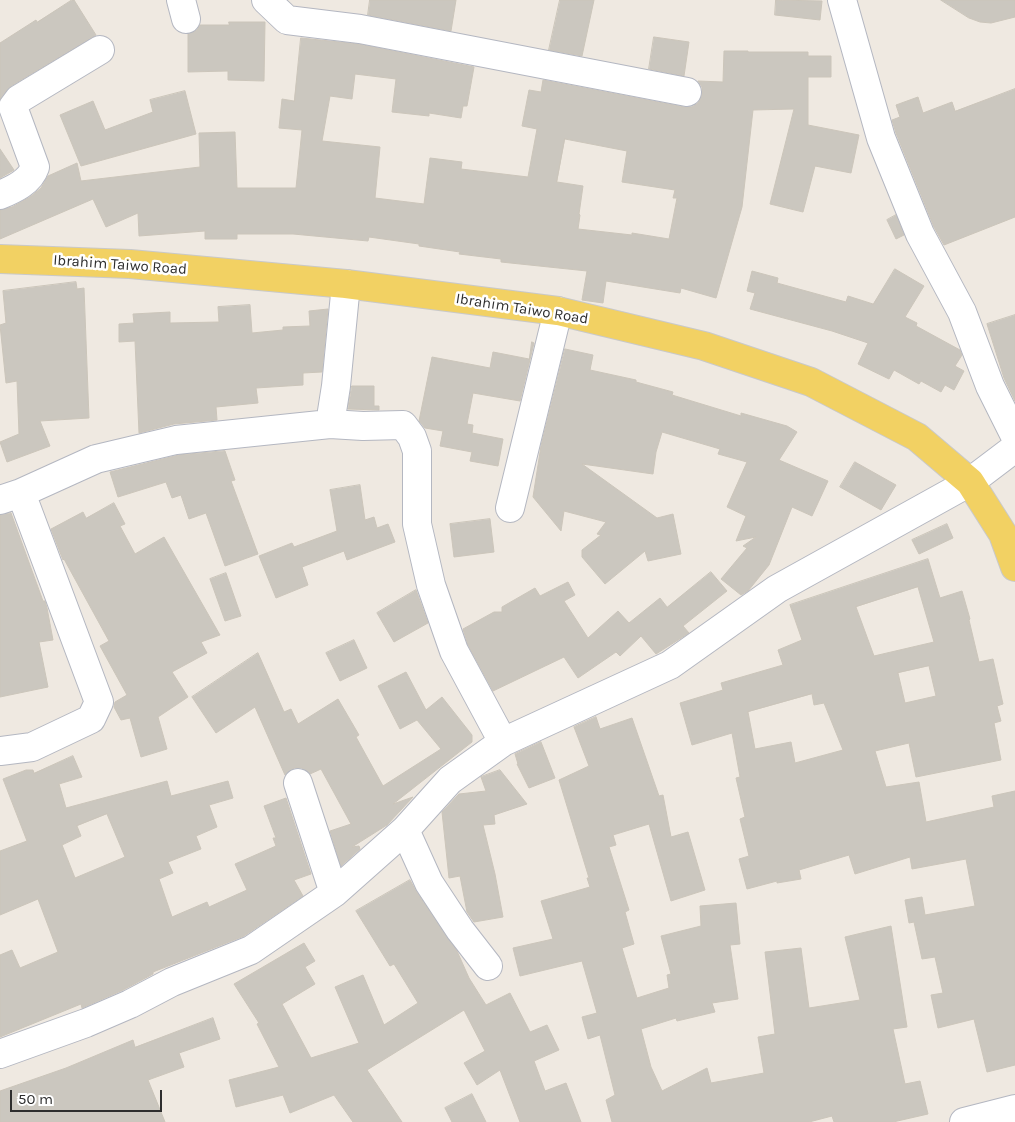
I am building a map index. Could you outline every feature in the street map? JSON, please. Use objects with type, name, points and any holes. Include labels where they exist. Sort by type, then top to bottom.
[{"type":"main road","name":"Ibrahim Taiwo Road","points":[[0,259],[130,264],[346,284],[558,311],[704,346],[811,382],[917,437],[970,482],[1003,534],[1015,567]]},
{"type":"street","points":[[266,0],[287,20],[370,30],[688,92]]},
{"type":"street","points":[[842,0],[881,138],[920,234],[962,312],[990,386],[1015,436]]},
{"type":"street","points":[[0,195],[18,187],[33,173],[35,167],[13,107],[19,99],[100,50]]},
{"type":"street","points":[[330,424],[336,386],[346,284]]},
{"type":"street","points":[[510,508],[558,311]]},
{"type":"street","points":[[0,751],[32,747],[91,719],[99,702],[11,496],[96,459],[176,440],[330,424],[363,426],[403,425],[412,437],[416,451],[417,524],[431,585],[454,652],[502,742]]},
{"type":"street","points":[[0,1054],[86,1023],[130,1004],[172,982],[251,950],[334,893],[405,830],[450,780],[502,742],[670,666],[777,589],[970,482],[1015,448]]},
{"type":"street","points":[[298,783],[334,893]]},
{"type":"street","points":[[405,830],[429,883],[460,930],[488,966]]},
{"type":"street","points":[[964,1122],[1015,1109]]},
{"type":"building","points":[[74,0],[96,35],[11,86],[0,99],[0,43]]},
{"type":"building","points":[[370,0],[456,0],[451,31],[368,15]]},
{"type":"building","points":[[560,0],[594,0],[582,56],[549,50]]},
{"type":"building","points":[[776,0],[822,1],[820,20],[775,15]]},
{"type":"building","points":[[941,0],[1015,0],[1015,17],[991,23],[980,22],[969,18]]},
{"type":"building","points":[[229,22],[265,22],[264,81],[228,80],[228,71],[188,72],[188,34],[197,30],[200,25],[229,25]]},
{"type":"building","points":[[654,37],[689,42],[684,76],[649,69]]},
{"type":"building","points":[[301,38],[358,44],[474,67],[467,106],[463,106],[461,118],[429,113],[429,116],[392,112],[396,79],[355,74],[352,99],[330,96],[322,141],[380,147],[375,198],[424,204],[430,158],[462,162],[461,169],[528,177],[537,129],[522,126],[529,90],[541,92],[543,80],[692,107],[698,103],[702,95],[702,87],[698,81],[723,82],[724,51],[808,52],[808,56],[831,56],[831,77],[808,77],[808,125],[859,135],[851,173],[815,166],[803,212],[770,204],[794,109],[753,110],[742,207],[716,298],[681,288],[680,293],[606,281],[603,303],[582,300],[587,271],[501,262],[501,259],[459,254],[460,252],[419,246],[419,244],[369,237],[368,241],[293,234],[237,234],[237,239],[205,239],[205,231],[139,236],[138,213],[106,227],[93,199],[0,239],[0,210],[12,207],[30,197],[41,188],[48,176],[77,163],[81,181],[200,167],[199,133],[235,132],[237,188],[296,188],[302,130],[279,128],[282,99],[294,101]],"holes":[[[565,139],[627,151],[622,182],[675,190],[673,198],[677,198],[669,239],[632,233],[632,235],[578,229],[583,186],[557,182]]]},
{"type":"building","points":[[1015,89],[1015,217],[944,245],[934,227],[896,133],[892,120],[900,117],[896,105],[918,97],[923,113],[952,102],[955,111]]},
{"type":"building","points":[[185,91],[196,134],[81,166],[60,115],[93,101],[105,130],[153,112],[150,100]]},
{"type":"building","points":[[0,149],[14,170],[0,178]]},
{"type":"building","points":[[896,215],[904,235],[896,239],[887,220]]},
{"type":"building","points":[[895,269],[924,286],[905,317],[917,323],[916,326],[960,350],[962,355],[955,366],[964,371],[954,390],[945,385],[941,392],[921,381],[919,384],[894,370],[889,379],[858,364],[868,343],[832,331],[750,309],[755,293],[747,291],[752,271],[778,278],[777,283],[846,302],[848,296],[873,304]]},
{"type":"building","points":[[76,282],[77,289],[84,288],[89,418],[40,421],[50,446],[7,462],[0,442],[19,434],[17,381],[6,383],[0,325],[6,323],[3,291]]},
{"type":"building","points":[[250,305],[252,333],[283,330],[283,327],[310,326],[309,311],[328,309],[322,372],[303,373],[303,385],[256,388],[258,403],[216,407],[217,420],[174,424],[139,433],[135,341],[119,342],[119,324],[134,323],[133,314],[170,312],[170,323],[219,322],[218,307]]},
{"type":"building","points":[[1015,315],[1015,401],[1004,378],[987,324]]},
{"type":"building","points":[[532,342],[534,343],[520,401],[473,393],[467,424],[473,425],[472,433],[503,439],[498,466],[470,461],[472,452],[440,446],[443,431],[425,428],[419,421],[432,357],[490,368],[493,352],[529,359]]},
{"type":"building","points":[[565,349],[593,355],[590,370],[636,380],[636,382],[673,392],[672,395],[741,416],[741,413],[787,426],[797,432],[779,460],[828,481],[812,516],[792,507],[769,565],[748,591],[741,595],[721,579],[747,548],[743,546],[756,537],[736,541],[746,516],[727,507],[747,462],[718,454],[720,449],[662,432],[656,452],[653,474],[582,464],[657,518],[673,514],[681,554],[648,561],[645,551],[605,584],[582,557],[582,550],[601,535],[597,534],[606,522],[564,511],[561,531],[533,497],[541,446]]},
{"type":"building","points":[[352,386],[374,386],[374,406],[379,406],[379,410],[348,409]]},
{"type":"building","points":[[225,451],[235,480],[231,481],[258,554],[225,566],[206,513],[189,519],[181,495],[172,498],[166,482],[118,497],[110,472],[179,455]]},
{"type":"building","points":[[855,462],[896,485],[881,510],[840,487]]},
{"type":"building","points":[[360,485],[365,520],[374,517],[377,528],[388,524],[395,542],[347,560],[344,551],[302,567],[308,585],[276,598],[259,556],[292,543],[294,547],[337,531],[330,490]]},
{"type":"building","points":[[114,503],[125,524],[120,526],[135,554],[164,537],[220,635],[201,642],[207,653],[172,672],[188,697],[158,717],[167,749],[141,757],[130,718],[121,720],[114,707],[115,702],[127,695],[100,646],[109,641],[63,560],[51,529],[83,512],[86,518]]},
{"type":"building","points":[[11,513],[43,601],[45,601],[53,640],[39,642],[48,687],[0,697],[0,515]]},
{"type":"building","points":[[490,519],[494,552],[454,557],[450,524]]},
{"type":"building","points":[[947,524],[953,538],[919,554],[912,540]]},
{"type":"building","points":[[928,559],[940,598],[962,591],[979,662],[993,659],[1003,704],[997,706],[1001,721],[994,723],[1001,760],[916,777],[909,743],[875,751],[886,787],[919,782],[926,822],[994,807],[992,796],[1015,791],[1015,1065],[987,1072],[974,1019],[938,1028],[931,995],[943,993],[935,957],[922,959],[914,922],[909,923],[905,900],[922,897],[925,915],[975,906],[966,859],[912,869],[910,857],[855,874],[849,855],[799,870],[801,879],[777,883],[777,881],[747,889],[739,859],[749,856],[740,819],[745,817],[736,778],[740,777],[732,733],[692,745],[680,703],[723,690],[721,683],[783,665],[778,650],[802,640],[790,605]],"holes":[[[918,587],[934,642],[874,656],[856,607]],[[929,666],[936,696],[905,703],[898,673]],[[812,694],[814,705],[824,703],[843,750],[795,763],[791,742],[755,749],[748,712]]]},
{"type":"building","points":[[711,572],[727,591],[683,626],[689,633],[656,654],[641,636],[620,656],[616,652],[578,678],[564,657],[493,691],[468,645],[463,629],[494,612],[502,612],[502,607],[535,588],[540,596],[568,582],[575,595],[564,601],[588,638],[618,611],[629,623],[660,598],[667,607]]},
{"type":"building","points":[[226,573],[241,616],[225,621],[210,579]]},
{"type":"building","points":[[416,590],[428,623],[394,642],[377,613]]},
{"type":"building","points":[[354,640],[367,668],[340,681],[326,653]]},
{"type":"building","points":[[258,653],[284,712],[291,709],[298,724],[338,699],[359,735],[356,737],[383,786],[441,749],[417,720],[400,729],[378,686],[406,672],[426,710],[442,697],[472,735],[472,742],[393,804],[413,797],[387,825],[352,847],[359,846],[360,849],[341,866],[330,831],[351,824],[321,769],[310,774],[302,768],[294,768],[285,775],[255,707],[216,733],[192,697]]},
{"type":"building","points":[[596,717],[600,729],[632,718],[659,796],[663,795],[671,837],[688,832],[705,890],[671,901],[649,824],[613,835],[616,845],[609,847],[629,910],[625,912],[634,944],[622,948],[637,998],[669,988],[667,975],[671,974],[661,936],[701,926],[700,906],[736,903],[740,944],[730,945],[738,999],[712,1003],[715,1012],[677,1021],[676,1018],[641,1029],[651,1067],[662,1091],[707,1068],[711,1083],[764,1073],[758,1037],[775,1034],[765,952],[801,948],[809,1008],[860,1000],[845,937],[891,926],[907,1027],[893,1029],[905,1084],[920,1081],[928,1114],[893,1122],[834,1122],[832,1116],[809,1122],[612,1122],[606,1100],[615,1095],[600,1035],[588,1039],[582,1017],[597,1013],[582,961],[520,976],[513,948],[553,939],[541,901],[590,887],[587,878],[589,878],[559,780],[589,766],[574,727]]},
{"type":"building","points":[[541,742],[555,778],[529,788],[517,764],[515,754]]},
{"type":"building","points":[[73,756],[82,777],[59,784],[66,808],[167,781],[171,796],[228,781],[233,798],[209,805],[217,827],[196,836],[201,849],[168,862],[173,873],[159,879],[172,917],[207,902],[209,907],[247,890],[235,864],[276,846],[273,838],[276,838],[264,806],[286,798],[311,874],[294,880],[303,896],[244,936],[153,972],[153,974],[123,990],[82,1008],[81,1004],[0,1037],[0,955],[12,950],[20,968],[58,952],[38,899],[0,915],[0,851],[27,841],[3,779],[26,770],[33,770],[34,773]],"holes":[[[107,814],[125,857],[75,878],[62,845],[81,836],[77,826]]]},
{"type":"building","points":[[500,770],[527,804],[494,815],[495,824],[483,825],[503,917],[474,922],[467,912],[460,876],[449,878],[442,812],[459,794],[486,791],[481,777]]},
{"type":"building","points":[[410,880],[457,951],[469,978],[486,1005],[510,993],[530,1032],[547,1025],[559,1050],[534,1061],[545,1091],[566,1083],[581,1122],[520,1122],[500,1070],[477,1085],[464,1063],[485,1051],[464,1010],[367,1070],[402,1122],[353,1122],[334,1095],[290,1113],[283,1095],[236,1107],[229,1080],[279,1067],[257,1024],[259,1023],[234,984],[304,943],[315,961],[305,967],[315,984],[282,1004],[311,1058],[359,1043],[335,987],[363,975],[384,1025],[418,1003],[394,964],[390,966],[356,911]]},
{"type":"building","points":[[213,1018],[220,1039],[179,1053],[184,1067],[148,1080],[165,1122],[0,1122],[0,1091],[66,1068],[133,1040],[135,1047]]},
{"type":"building","points":[[472,1094],[486,1122],[452,1122],[445,1108]]}]
